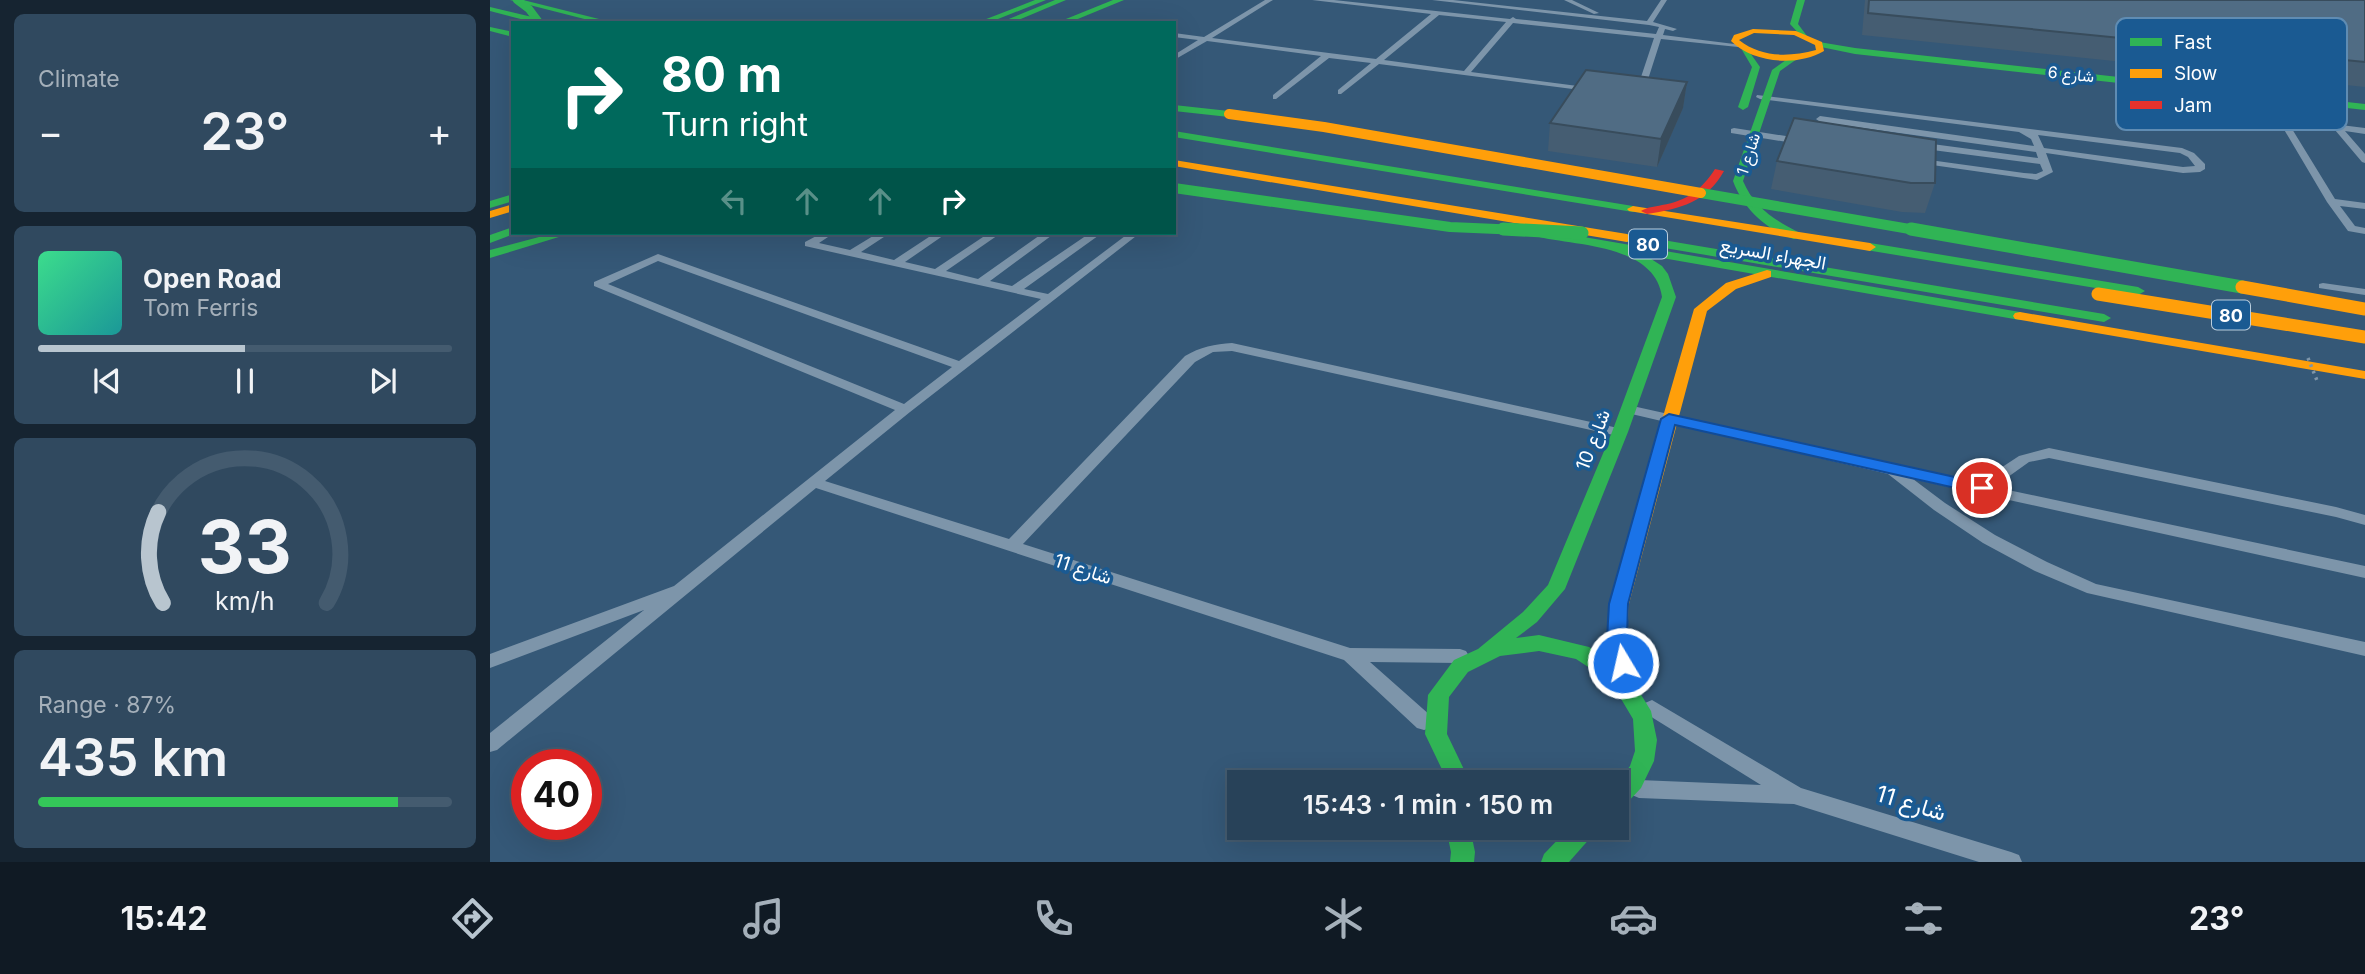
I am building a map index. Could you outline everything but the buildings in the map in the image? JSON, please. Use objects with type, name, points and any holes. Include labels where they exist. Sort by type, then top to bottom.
[{"type":"main road","points":[[515,0],[541,21]]},
{"type":"main road","points":[[515,0],[603,21]]},
{"type":"main road","points":[[985,21],[1042,0]]},
{"type":"main road","points":[[1008,21],[1062,0]]},
{"type":"main road","points":[[1039,21],[1092,0]]},
{"type":"main road","points":[[1054,21],[1106,0]]},
{"type":"main road","points":[[1065,21],[1120,0]]},
{"type":"main road","points":[[1801,0],[1794,24],[1803,36],[1819,47]]},
{"type":"main road","points":[[490,9],[538,21]]},
{"type":"main road","points":[[1775,19],[1753,31],[1740,44],[1776,57],[1794,57],[1819,47]]},
{"type":"main road","points":[[491,26],[511,31]]},
{"type":"main road","points":[[1753,31],[1778,31],[1803,36]]},
{"type":"main road","name":"شارع 1","points":[[1647,211],[1688,202],[1706,192],[1716,180],[1756,67],[1740,44]]},
{"type":"main road","name":"شارع 6","points":[[1819,47],[2116,81]]},
{"type":"main road","name":"شارع 1","points":[[1794,57],[1776,70],[1738,181],[1740,192],[1746,201],[1765,218],[1794,235]]},
{"type":"main road","name":"شارع 6","points":[[2347,107],[2365,109]]},
{"type":"main road","points":[[1176,108],[1324,127],[2365,309]]},
{"type":"main road","name":"الجهراء السريع","points":[[1176,134],[2365,327]]},
{"type":"main road","name":"الجهراء السريع","points":[[1176,148],[2365,337]]},
{"type":"main road","name":"الجهراء السريع","points":[[1176,163],[2365,362]]},
{"type":"main road","name":"الجهراء السريع","points":[[1176,169],[1612,248],[2365,375]]},
{"type":"main road","points":[[490,193],[511,188]]},
{"type":"main road","points":[[1176,188],[1450,227],[1581,233]]},
{"type":"main road","points":[[490,205],[511,198]]},
{"type":"main road","points":[[490,215],[511,208]]},
{"type":"main road","points":[[490,233],[511,226]]},
{"type":"main road","points":[[490,239],[511,231]]},
{"type":"main road","points":[[490,254],[559,235]]},
{"type":"main road","name":"شارع 10","points":[[1433,730],[1436,701],[1451,676],[1530,617],[1556,589],[1619,432],[1669,297],[1671,284],[1662,271],[1643,258],[1612,248]]},
{"type":"main road","points":[[1629,784],[1645,760],[1647,729],[1617,639],[1619,604],[1669,419],[1701,309],[1714,294],[1739,281],[1768,274]]},
{"type":"main road","points":[[1481,653],[1525,642],[1563,646],[1600,662],[1633,693]]},
{"type":"main road","points":[[1433,730],[1445,770]]},
{"type":"main road","points":[[1444,766],[1448,770]]},
{"type":"main road","points":[[1460,840],[1462,862]]},
{"type":"main road","points":[[1553,862],[1573,840]]},
{"type":"lane","points":[[1176,57],[1270,0]]},
{"type":"lane","points":[[1315,0],[1636,36],[1660,31],[1740,44]]},
{"type":"lane","points":[[1435,0],[1648,23],[1660,31]]},
{"type":"lane","points":[[1484,0],[1498,7]]},
{"type":"lane","points":[[1567,0],[1596,13],[1595,17]]},
{"type":"lane","points":[[1648,23],[1664,0]]},
{"type":"lane","points":[[1466,73],[1521,9]]},
{"type":"lane","points":[[1341,92],[1436,14]]},
{"type":"lane","points":[[1639,95],[1660,31]]},
{"type":"lane","points":[[1176,36],[1599,90]]},
{"type":"lane","points":[[1276,97],[1327,55]]},
{"type":"lane","points":[[1625,94],[1650,97]]},
{"type":"lane","points":[[1747,96],[2182,152],[2191,155],[2200,164],[2200,169],[2183,170],[1820,119]]},
{"type":"lane","points":[[1817,131],[1823,106]]},
{"type":"lane","points":[[2347,129],[2365,131]]},
{"type":"lane","points":[[1905,158],[2037,177],[2048,172],[2035,137],[2021,130]]},
{"type":"lane","points":[[2288,130],[2332,202],[2352,229],[2365,231]]},
{"type":"lane","points":[[2340,130],[2365,160]]},
{"type":"lane","points":[[1729,144],[1754,134],[1813,144]]},
{"type":"lane","points":[[1911,144],[2044,162]]},
{"type":"lane","points":[[2332,202],[2365,206]]},
{"type":"lane","points":[[1765,218],[1786,207],[1812,205],[2123,254]]},
{"type":"lane","points":[[1904,219],[1908,229],[1936,242],[2143,278],[2167,278],[2178,262]]},
{"type":"lane","points":[[825,235],[809,244],[1050,298]]},
{"type":"lane","points":[[852,253],[882,235]]},
{"type":"lane","points":[[896,263],[940,235]]},
{"type":"lane","points":[[938,272],[993,235]]},
{"type":"lane","points":[[982,282],[1047,235]]},
{"type":"lane","points":[[1014,290],[1094,235]]},
{"type":"lane","points":[[490,744],[905,409],[1132,235]]},
{"type":"lane","points":[[905,409],[598,284],[658,257],[961,366]]},
{"type":"lane","points":[[2311,284],[2365,292]]},
{"type":"lane","points":[[1012,546],[1190,359],[1200,351],[1214,347],[1232,347],[1619,432]]},
{"type":"lane","points":[[1627,409],[1893,470],[2365,572]]},
{"type":"lane","points":[[1982,488],[2024,459],[2049,453],[2282,500],[2365,520]]},
{"type":"lane","points":[[1893,470],[1916,490],[1969,525],[2062,577],[2083,585],[2130,599],[2365,649]]},
{"type":"lane","name":"شارع 11","points":[[816,483],[1350,655],[1481,653]]},
{"type":"lane","points":[[490,661],[685,588]]},
{"type":"lane","name":"شارع 11","points":[[1350,655],[1433,730]]},
{"type":"lane","name":"شارع 11","points":[[1633,693],[1795,795],[2011,862]]},
{"type":"lane","name":"شارع 11","points":[[1629,793],[1795,795]]},
{"type":"traffic: fast","points":[[514,0],[603,21]]},
{"type":"traffic: fast","points":[[517,0],[529,9],[538,21]]},
{"type":"traffic: fast","points":[[985,21],[1042,0]]},
{"type":"traffic: fast","points":[[1008,21],[1062,0]]},
{"type":"traffic: fast","points":[[1065,21],[1120,0]]},
{"type":"traffic: fast","points":[[1801,0],[1794,24],[1803,36]]},
{"type":"traffic: fast","points":[[490,9],[538,21]]},
{"type":"traffic: fast","points":[[490,29],[511,34]]},
{"type":"traffic: fast","points":[[1819,44],[1855,51],[2116,80]]},
{"type":"traffic: fast","points":[[1743,107],[1756,67],[1746,50]]},
{"type":"traffic: fast","points":[[1794,57],[1776,70],[1738,181],[1747,199],[1760,214],[1794,235]]},
{"type":"traffic: fast","points":[[2347,105],[2365,107]]},
{"type":"traffic: fast","points":[[1176,108],[1229,114]]},
{"type":"traffic: fast","points":[[1176,134],[1633,209]]},
{"type":"traffic: fast","points":[[1176,188],[1450,227],[1582,233]]},
{"type":"traffic: fast","points":[[1701,193],[2242,287]]},
{"type":"traffic: fast","points":[[490,205],[511,198]]},
{"type":"traffic: fast","points":[[490,239],[511,231]]},
{"type":"traffic: fast","points":[[1543,234],[2020,316]]},
{"type":"traffic: fast","points":[[490,254],[559,235]]},
{"type":"traffic: fast","points":[[1627,238],[2104,318]]},
{"type":"traffic: fast","points":[[1870,247],[2138,291]]},
{"type":"traffic: fast","points":[[1487,650],[1530,617],[1556,589],[1620,432],[1669,297],[1667,286],[1658,269],[1642,258],[1612,248]]},
{"type":"traffic: fast","points":[[1453,770],[1436,734],[1439,695],[1461,666],[1497,648],[1539,643],[1582,652],[1619,676],[1643,717],[1646,729],[1643,761],[1629,786]]},
{"type":"traffic: fast","points":[[1460,840],[1462,862]]},
{"type":"traffic: fast","points":[[1553,862],[1573,840]]},
{"type":"traffic: slow","points":[[1753,31],[1796,33],[1819,44],[1820,51],[1787,58],[1754,53],[1735,41],[1737,37],[1753,31]]},
{"type":"traffic: slow","points":[[1229,114],[1324,127],[1701,193]]},
{"type":"traffic: slow","points":[[1176,163],[1627,238]]},
{"type":"traffic: slow","points":[[490,215],[511,208]]},
{"type":"traffic: slow","points":[[1633,209],[1870,247]]},
{"type":"traffic: slow","points":[[1629,687],[1617,639],[1619,604],[1701,309],[1731,286],[1767,274]]},
{"type":"traffic: slow","points":[[2242,287],[2365,309]]},
{"type":"traffic: slow","points":[[2098,294],[2365,337]]},
{"type":"traffic: slow","points":[[2020,316],[2365,375]]},
{"type":"traffic: jam","points":[[1647,211],[1689,201],[1706,189],[1719,171]]},
{"type":"route","points":[[1623,663],[1617,639],[1619,604],[1669,419],[1982,488]]}]
